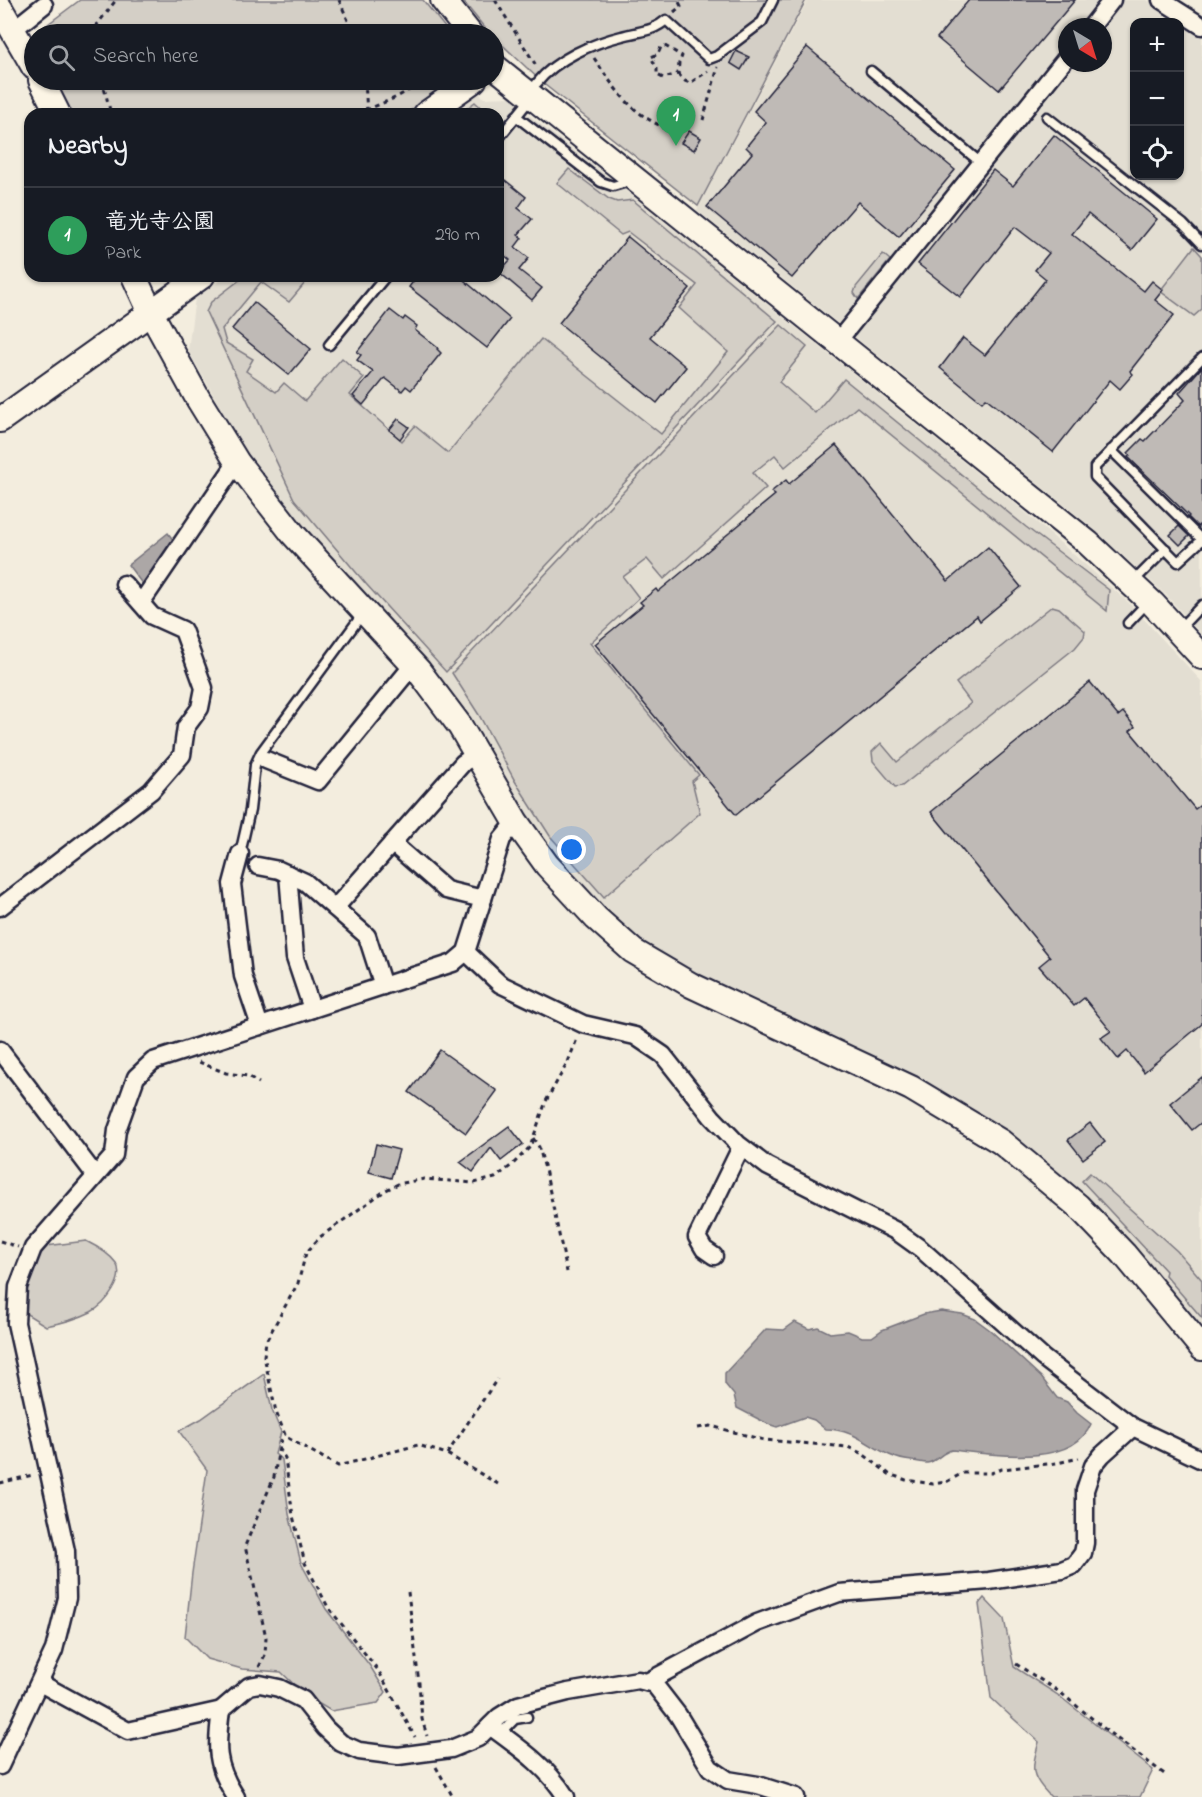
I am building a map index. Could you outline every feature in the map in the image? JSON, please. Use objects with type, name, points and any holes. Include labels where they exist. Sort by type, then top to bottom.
[{"type":"street","points":[[443,0],[462,24]]},
{"type":"street","points":[[1098,18],[1112,0]]},
{"type":"street","points":[[1161,0],[1202,26]]},
{"type":"street","points":[[14,29],[47,2]]},
{"type":"street","points":[[0,8],[24,48]]},
{"type":"street","points":[[838,341],[1058,68]]},
{"type":"street","points":[[504,70],[538,85],[636,180],[1088,543],[1192,643]]},
{"type":"street","points":[[46,90],[55,108]]},
{"type":"street","points":[[434,108],[460,90]]},
{"type":"street","points":[[137,282],[197,398],[237,462],[293,534],[413,665],[460,726],[516,822],[547,865],[596,918],[633,951],[691,985],[911,1088],[1001,1142],[1078,1206],[1124,1254],[1202,1348]]},
{"type":"street","points":[[0,420],[194,282]]},
{"type":"street","points":[[141,603],[237,462]]},
{"type":"street","points":[[0,907],[151,791],[182,755],[186,727],[200,708],[204,688],[183,630],[152,616],[124,584]]},
{"type":"street","points":[[266,760],[318,781],[413,665]]},
{"type":"street","points":[[335,908],[463,763],[476,754]]},
{"type":"street","points":[[0,1766],[54,1650],[67,1598],[66,1551],[16,1323],[18,1287],[33,1248],[114,1155],[117,1130],[136,1077],[153,1061],[453,963],[466,952],[502,839],[516,822]]},
{"type":"street","points":[[392,843],[446,890],[483,899]]},
{"type":"street","points":[[239,859],[232,884],[243,976],[260,1026]]},
{"type":"street","points":[[258,866],[279,870],[305,882],[367,936],[383,986]]},
{"type":"street","points":[[288,874],[295,958],[312,1009]]},
{"type":"street","points":[[466,952],[500,984],[583,1024],[635,1036],[663,1055],[712,1117],[741,1147],[767,1166],[896,1231],[921,1249],[1043,1358],[1133,1426],[1202,1460]]},
{"type":"street","points":[[0,1050],[95,1175]]},
{"type":"street","points":[[714,1256],[704,1249],[697,1237],[741,1147]]},
{"type":"street","points":[[647,1682],[757,1623],[839,1593],[988,1581],[1062,1570],[1074,1565],[1083,1553],[1085,1543],[1085,1490],[1093,1466],[1133,1426]]},
{"type":"street","points":[[495,1730],[499,1717],[518,1705],[568,1692],[638,1680],[647,1682],[654,1684],[678,1715],[710,1768],[728,1780],[758,1785],[796,1797]]},
{"type":"street","points":[[40,1683],[128,1731],[222,1710],[249,1686],[260,1684],[279,1688],[303,1700],[325,1728],[341,1743],[358,1751],[398,1756],[427,1753],[451,1749],[495,1730]]},
{"type":"street","points":[[222,1710],[217,1739],[220,1767],[236,1797]]},
{"type":"street","points":[[495,1730],[534,1759],[557,1783],[566,1797]]},
{"type":"lane","points":[[504,132],[538,85],[586,47],[624,35],[652,30],[666,20],[709,59],[717,56],[762,22],[773,0]]},
{"type":"lane","points":[[871,71],[981,163]]},
{"type":"lane","points":[[516,117],[601,182],[612,186],[636,180]]},
{"type":"lane","points":[[1047,117],[1183,224],[1202,244]]},
{"type":"lane","points":[[329,345],[381,282]]},
{"type":"lane","points":[[1111,450],[1202,540],[1178,562],[1095,477],[1095,466],[1202,358]]},
{"type":"lane","points":[[1131,584],[1166,549]]},
{"type":"lane","points":[[1128,623],[1150,601]]},
{"type":"lane","points":[[1192,643],[1202,605]]},
{"type":"lane","points":[[258,866],[239,859],[250,810],[255,765],[261,752],[364,612]]},
{"type":"lane","points":[[495,1730],[515,1719],[527,1717]]},
{"type":"path","points":[[98,24],[116,0]]},
{"type":"path","points":[[339,0],[350,24]]},
{"type":"path","points":[[495,0],[538,85]]},
{"type":"path","points":[[665,39],[665,46],[651,57],[657,69],[657,75],[663,78],[678,74]]},
{"type":"path","points":[[665,46],[682,57],[678,74]]},
{"type":"path","points":[[586,47],[615,88],[643,116],[674,133]]},
{"type":"path","points":[[678,74],[685,81],[690,82],[719,64],[703,120]]},
{"type":"path","points":[[105,90],[109,108]]},
{"type":"path","points":[[365,90],[366,108]]},
{"type":"path","points":[[374,108],[408,90]]},
{"type":"path","points":[[498,1484],[447,1454],[418,1445],[338,1466],[285,1435],[276,1412],[267,1372],[266,1341],[298,1283],[306,1253],[320,1237],[398,1184],[424,1179],[474,1183],[495,1178],[530,1147],[546,1101],[568,1062],[583,1024]]},
{"type":"path","points":[[184,1051],[200,1063],[226,1073],[248,1076],[259,1083]]},
{"type":"path","points":[[533,1138],[539,1148],[545,1169],[567,1272]]},
{"type":"path","points":[[447,1454],[497,1379]]},
{"type":"path","points":[[698,1428],[711,1426],[764,1440],[848,1447],[863,1454],[889,1474],[906,1480],[933,1484],[946,1482],[963,1473],[991,1473],[1002,1468],[1057,1463],[1075,1458],[1089,1457],[1098,1460]]},
{"type":"path","points":[[249,1686],[264,1655],[266,1637],[245,1546],[274,1477],[280,1442],[285,1435]]},
{"type":"path","points":[[279,1448],[285,1458],[293,1516],[305,1563],[328,1607],[378,1670],[453,1797]]},
{"type":"path","points":[[0,1483],[48,1471]]},
{"type":"path","points":[[408,1592],[427,1753]]},
{"type":"path","points":[[1016,1664],[1061,1693],[1167,1776]]},
{"type":"shaded area","points":[[80,0],[423,0],[442,24],[48,24]]},
{"type":"shaded area","points":[[462,0],[806,0],[698,206],[545,85],[504,46],[504,24],[482,24]]},
{"type":"shaded area","points":[[808,0],[1147,0],[1171,18],[1130,18],[1130,180],[1184,180],[1184,27],[1202,36],[1202,635],[1166,595],[1093,528],[697,210]]},
{"type":"shaded area","points":[[55,90],[440,90],[414,108],[65,108]]},
{"type":"shaded area","points":[[479,93],[484,98],[511,97],[530,116],[1018,506],[1128,602],[1202,682],[1202,1331],[1061,1178],[658,955],[580,890],[255,469],[188,350],[195,298],[218,282],[504,282],[504,108],[457,108]]},
{"type":"shaded area","points":[[475,102],[482,108],[467,108]]},
{"type":"shaded area","points":[[569,169],[609,199],[617,202],[633,200],[777,321],[446,672],[366,584],[294,499],[206,312],[211,302],[237,282],[261,282],[222,329],[226,343],[253,359],[246,371],[276,392],[284,383],[305,401],[342,358],[364,378],[350,395],[402,441],[415,426],[448,453],[541,339],[661,434],[728,352],[679,308],[697,285],[628,232],[621,235],[557,183]]},
{"type":"shaded area","points":[[1194,247],[1202,256],[1202,309],[1194,316],[1160,291]]},
{"type":"shaded area","points":[[883,254],[890,260],[858,299],[854,293],[856,287]]},
{"type":"shaded area","points":[[261,282],[306,282],[289,302]]},
{"type":"shaded area","points":[[781,325],[807,347],[779,382],[815,413],[844,379],[1026,527],[1109,590],[1107,611],[857,407],[785,467],[775,455],[753,473],[766,488],[664,579],[647,559],[623,577],[639,598],[590,643],[699,775],[692,781],[700,813],[604,897],[550,836],[452,673]]},
{"type":"shaded area","points":[[168,533],[174,541],[143,585],[128,565]]},
{"type":"shaded area","points":[[1052,606],[1059,608],[1085,631],[1084,637],[1075,648],[902,786],[895,787],[873,761],[872,752],[881,743],[897,762],[971,703],[956,683]]},
{"type":"shaded area","points":[[1090,1173],[1177,1251],[1202,1280],[1202,1318],[1165,1275],[1166,1271],[1082,1181]]},
{"type":"shaded area","points":[[86,1241],[110,1256],[116,1263],[118,1276],[108,1298],[97,1309],[80,1317],[46,1326],[22,1311],[29,1277],[46,1246]]},
{"type":"shaded area","points":[[941,1311],[962,1314],[975,1319],[990,1330],[1041,1377],[1057,1398],[1067,1402],[1091,1424],[1081,1438],[1067,1448],[1049,1453],[1008,1455],[952,1450],[925,1463],[889,1455],[860,1438],[838,1430],[825,1429],[814,1420],[805,1417],[777,1427],[768,1424],[737,1408],[734,1395],[725,1384],[725,1373],[766,1329],[784,1330],[795,1322],[809,1329],[818,1327],[830,1333],[848,1331],[862,1337],[872,1337],[882,1330],[924,1314]]},
{"type":"shaded area","points":[[264,1374],[272,1410],[281,1432],[275,1454],[282,1460],[289,1514],[301,1563],[326,1609],[370,1666],[386,1692],[378,1703],[331,1711],[306,1696],[281,1672],[242,1669],[207,1659],[185,1637],[207,1470],[179,1431],[201,1419]]},
{"type":"shaded area","points":[[984,1598],[1004,1619],[1014,1667],[1058,1695],[1153,1770],[1140,1797],[1051,1797],[1039,1783],[1034,1766],[1039,1742],[991,1698],[979,1604]]},
{"type":"building","points":[[969,0],[1075,0],[999,90],[937,38]]},
{"type":"building","points":[[807,47],[955,170],[899,237],[858,202],[792,278],[707,207],[752,153],[746,147],[766,122],[754,111]]},
{"type":"building","points":[[736,51],[749,57],[741,70],[730,63]]},
{"type":"building","points":[[689,131],[701,138],[694,150],[681,143]]},
{"type":"building","points":[[1054,135],[1157,219],[1132,250],[1088,214],[1072,234],[1144,291],[1152,281],[1163,290],[1155,300],[1174,315],[1130,371],[1133,374],[1120,389],[1110,380],[1053,452],[986,398],[982,402],[940,368],[963,338],[985,355],[1046,279],[1035,270],[1049,253],[1015,227],[960,297],[918,264],[993,170],[1013,186]]},
{"type":"building","points":[[504,181],[526,197],[518,208],[532,219],[518,235],[522,238],[515,247],[529,258],[519,270],[542,288],[532,300],[504,276],[504,267],[510,260],[504,255]]},
{"type":"building","points":[[628,237],[690,288],[650,337],[686,367],[657,403],[559,323]]},
{"type":"building","points":[[413,282],[466,282],[510,319],[487,348],[409,287]]},
{"type":"building","points":[[254,302],[311,349],[289,375],[232,329]]},
{"type":"building","points":[[390,310],[403,320],[405,317],[417,326],[415,330],[441,353],[411,390],[406,386],[402,391],[385,378],[363,405],[353,396],[373,372],[357,360],[361,355],[357,352]]},
{"type":"building","points":[[1202,367],[1202,528],[1199,525],[1198,527],[1128,457],[1130,455],[1128,453],[1142,439],[1145,441],[1185,400],[1179,393]]},
{"type":"building","points":[[398,419],[409,427],[400,439],[389,430]]},
{"type":"building","points":[[836,445],[948,581],[988,547],[1021,587],[980,621],[977,616],[736,815],[595,644],[643,605],[640,602],[656,589],[658,592],[775,495],[771,492],[786,480],[789,484]]},
{"type":"building","points":[[1179,526],[1189,536],[1180,545],[1170,535]]},
{"type":"building","points":[[1090,682],[1118,716],[1123,712],[1135,727],[1130,731],[1195,809],[1202,804],[1202,1024],[1144,1072],[1127,1051],[1118,1059],[1101,1038],[1111,1031],[1084,998],[1074,1006],[1039,966],[1050,957],[931,812]]},
{"type":"building","points":[[440,1050],[497,1091],[466,1133],[409,1092]]},
{"type":"building","points":[[1202,1077],[1202,1122],[1192,1130],[1170,1103]]},
{"type":"building","points":[[1090,1123],[1105,1142],[1083,1159],[1068,1140]]},
{"type":"building","points":[[509,1126],[523,1144],[501,1161],[491,1148],[473,1172],[460,1162]]},
{"type":"building","points":[[376,1144],[399,1150],[391,1178],[369,1172]]},
{"type":"place","name":"竜光寺公園","points":[[676,146]]}]
